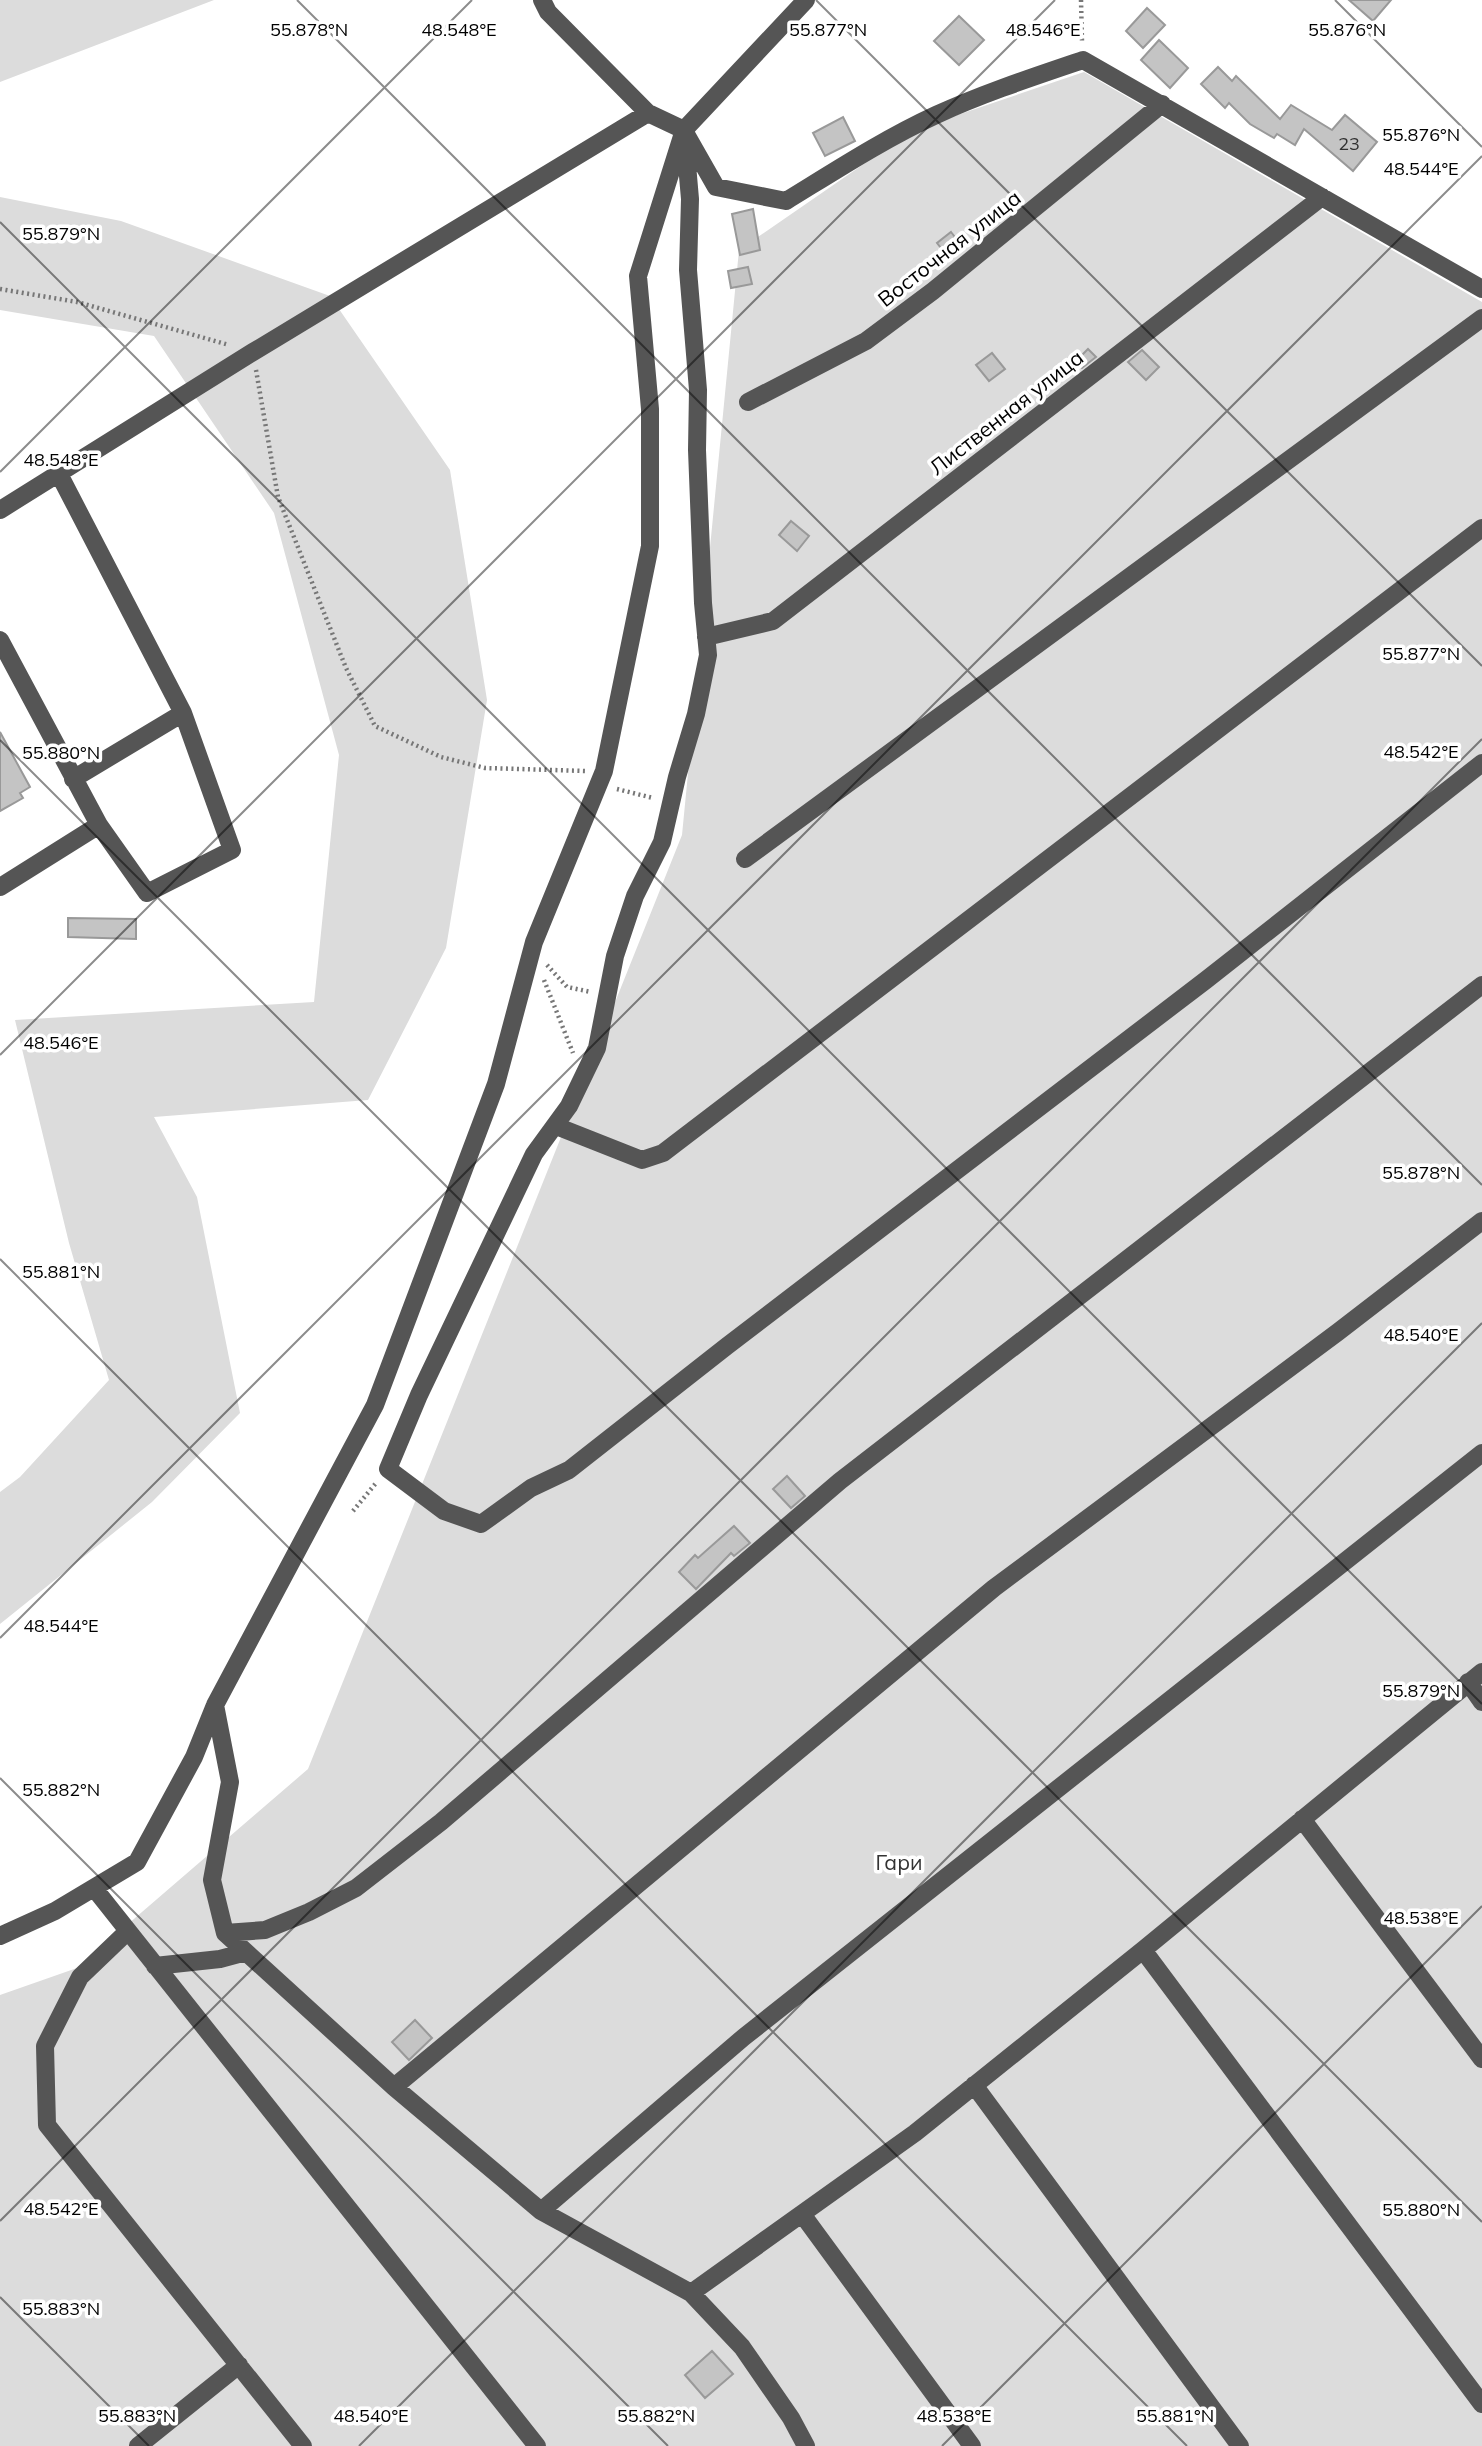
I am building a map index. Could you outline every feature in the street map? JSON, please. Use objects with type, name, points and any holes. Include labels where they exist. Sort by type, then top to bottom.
[{"type":"street","points":[[542,0],[548,12],[648,113],[684,130],[716,187],[786,201],[869,149],[934,116],[989,93],[1083,60],[1482,289]]},
{"type":"street","points":[[0,1936],[55,1911],[137,1862],[194,1757],[215,1705],[375,1405],[496,1084],[532,948],[602,778],[650,546],[650,409],[638,276],[684,130],[806,0]]},
{"type":"street","name":"Восточная улица","points":[[748,402],[866,341],[933,292],[1161,104]]},
{"type":"street","points":[[0,509],[648,113]]},
{"type":"street","points":[[684,130],[690,199],[688,270],[698,390],[697,450],[708,655],[696,714],[662,842],[635,896],[615,956],[597,1048],[569,1106],[534,1154],[419,1395],[388,1469],[444,1511],[481,1524],[531,1488],[569,1470],[1206,980],[1482,763]]},
{"type":"street","name":"Лиственная улица","points":[[706,637],[773,621],[1322,197]]},
{"type":"street","points":[[745,859],[1482,318]]},
{"type":"street","points":[[0,640],[99,825],[147,893],[232,850],[183,713],[59,474]]},
{"type":"street","points":[[561,1128],[642,1160],[663,1153],[1482,528]]},
{"type":"street","points":[[73,779],[183,713]]},
{"type":"street","points":[[0,887],[99,825]]},
{"type":"street","points":[[225,1933],[264,1930],[309,1912],[356,1888],[441,1822],[840,1481],[1482,985]]},
{"type":"street","points":[[394,2087],[994,1588],[1338,1332],[1482,1221]]},
{"type":"street","points":[[541,2211],[744,2037],[1482,1453]]},
{"type":"street","points":[[691,2292],[915,2133],[1475,1677],[1482,1702]]},
{"type":"street","points":[[215,1705],[230,1782],[212,1880],[225,1933],[394,2087],[541,2211],[691,2292],[742,2347],[791,2418],[806,2446]]},
{"type":"street","points":[[1302,1819],[1482,2059]]},
{"type":"street","points":[[94,1888],[537,2446]]},
{"type":"street","points":[[128,1931],[80,1977],[46,2046],[47,2125],[303,2446]]},
{"type":"street","points":[[1143,1950],[1482,2404]]},
{"type":"street","points":[[155,1966],[220,1959],[246,1952]]},
{"type":"street","points":[[975,2085],[1240,2446]]},
{"type":"street","points":[[802,2214],[972,2446]]},
{"type":"street","points":[[138,2446],[239,2365]]},
{"type":"path","points":[[1081,0],[1083,60]]},
{"type":"path","points":[[0,289],[77,302],[253,352],[278,497],[346,668],[375,726],[441,757],[485,768],[602,778],[671,803]]},
{"type":"path","points":[[532,948],[567,987],[592,992],[611,975]]},
{"type":"path","points":[[532,948],[583,1077]]},
{"type":"path","points":[[353,1511],[388,1469]]},
{"type":"green space","points":[[0,0],[214,0],[0,82]]},
{"type":"green space","name":"Гари","points":[[1084,72],[1482,302],[1482,2446],[0,2446],[0,1995],[77,1968],[308,1769],[682,835],[739,250],[913,130]]},
{"type":"green space","points":[[0,197],[121,221],[330,296],[450,470],[487,700],[446,948],[368,1100],[154,1117],[197,1197],[240,1413],[152,1502],[0,1624],[0,1492],[20,1477],[109,1380],[69,1243],[15,1020],[314,1002],[339,755],[274,513],[154,336],[0,310]]},
{"type":"building","points":[[1349,0],[1391,0],[1373,21]]},
{"type":"building","points":[[1147,8],[1165,25],[1143,48],[1126,31]]},
{"type":"building","points":[[959,16],[984,40],[959,65],[934,41]]},
{"type":"building","points":[[1159,40],[1188,68],[1170,88],[1141,60]]},
{"type":"building","points":[[1218,67],[1232,81],[1236,76],[1280,119],[1291,105],[1332,130],[1345,115],[1377,142],[1353,171],[1304,129],[1295,145],[1277,134],[1274,138],[1250,124],[1229,103],[1225,108],[1201,84]]},
{"type":"building","points":[[843,117],[855,141],[825,156],[813,133]]},
{"type":"building","points":[[753,209],[760,250],[740,255],[732,214]]},
{"type":"building","points":[[951,232],[962,246],[948,257],[937,243]]},
{"type":"building","points":[[748,267],[752,284],[731,288],[728,271]]},
{"type":"building","points":[[1088,349],[1096,357],[1082,368],[1075,362]]},
{"type":"building","points":[[1142,350],[1159,367],[1146,380],[1128,362]]},
{"type":"building","points":[[992,353],[1005,369],[989,381],[976,365]]},
{"type":"building","points":[[791,521],[809,536],[797,551],[779,535]]},
{"type":"building","points":[[0,732],[30,787],[20,793],[23,798],[0,811]]},
{"type":"building","points":[[68,918],[136,919],[136,939],[68,937]]},
{"type":"building","points":[[787,1476],[805,1496],[791,1508],[773,1489]]},
{"type":"building","points":[[734,1526],[750,1543],[734,1556],[731,1553],[696,1589],[679,1572],[695,1555],[698,1558]]},
{"type":"building","points":[[415,2020],[432,2038],[409,2060],[392,2042]]},
{"type":"building","points":[[712,2351],[733,2374],[705,2398],[685,2375]]}]
